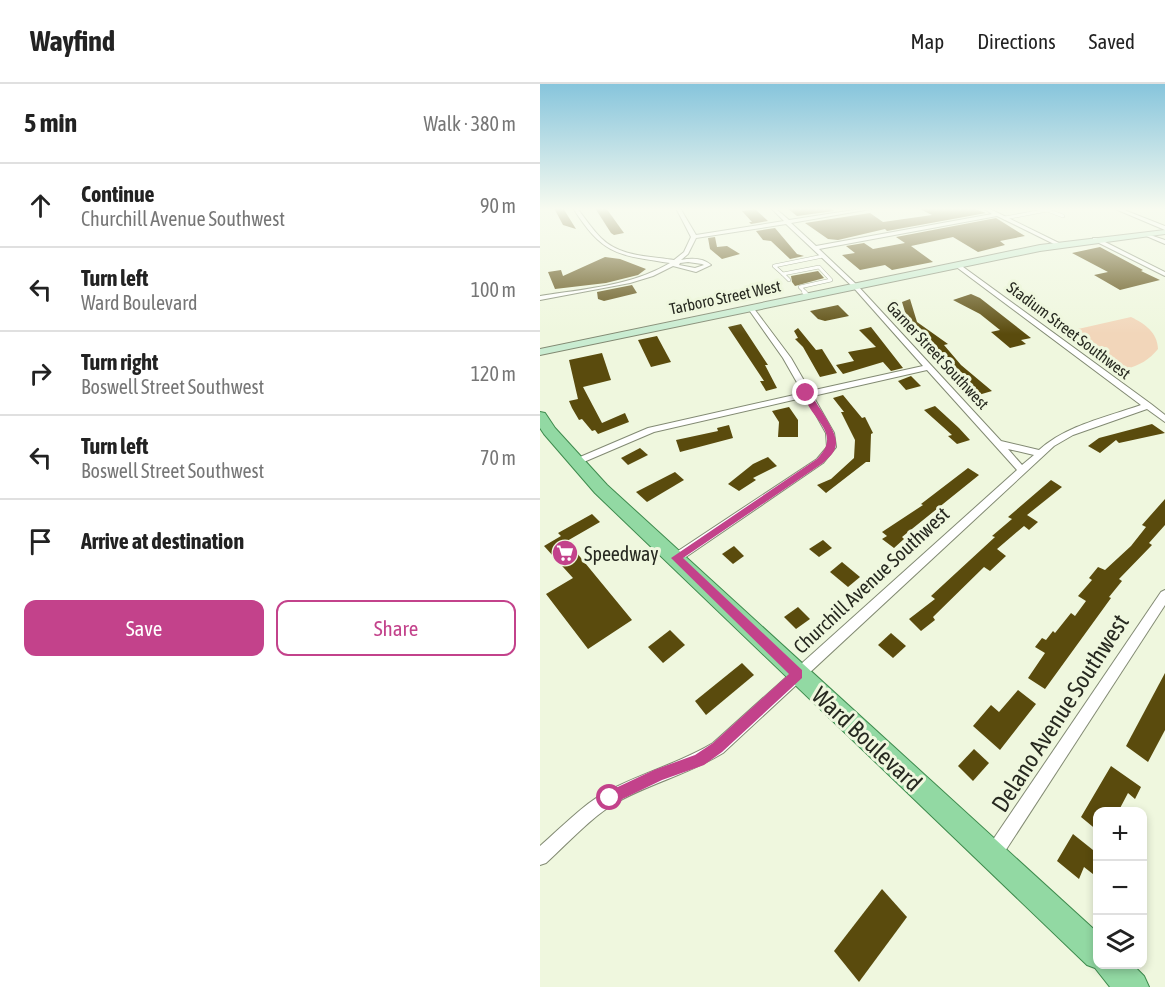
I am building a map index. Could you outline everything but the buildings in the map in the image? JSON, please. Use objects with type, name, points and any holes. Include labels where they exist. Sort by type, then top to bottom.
[{"type":"main road","name":"Tarboro Street West","points":[[540,352],[750,307],[802,289],[825,284],[855,286],[1028,250]]},
{"type":"main road","name":"Ward Boulevard","points":[[540,416],[576,462],[798,674],[1093,949]]},
{"type":"main road","points":[[1114,969],[1133,987]]},
{"type":"street","points":[[619,250],[677,262]]},
{"type":"street","points":[[540,298],[637,279],[677,262],[689,250]]},
{"type":"street","name":"Garner Street Southwest","points":[[817,250],[855,286],[1021,469]]},
{"type":"street","points":[[1117,250],[1165,274]]},
{"type":"street","name":"Stadium Street Southwest","points":[[957,265],[1165,419]]},
{"type":"street","points":[[676,558],[820,461],[830,451],[833,442],[787,358],[750,307]]},
{"type":"street","points":[[576,462],[651,430],[806,393],[929,367]]},
{"type":"street","name":"Churchill Avenue Southwest","points":[[540,857],[610,798],[659,774],[699,760],[718,748],[1040,453],[1070,432],[1148,406]]},
{"type":"street","points":[[1000,444],[1040,453]]},
{"type":"street","name":"Delano Avenue Southwest","points":[[992,856],[1165,595]]},
{"type":"lane","points":[[791,280],[797,267],[823,256]]},
{"type":"lane","points":[[797,267],[835,267]]},
{"type":"lane","points":[[797,267],[820,268],[831,280],[825,284]]},
{"type":"lane","points":[[797,267],[815,275]]},
{"type":"lane","points":[[793,286],[802,289]]},
{"type":"shaded area","points":[[1131,317],[1153,333],[1158,349],[1140,364],[1126,369],[1077,335],[1078,329]]},
{"type":"place","name":"Speedway","points":[[565,553]]},
{"type":"route","points":[[610,798],[659,774],[676,770],[699,760],[718,748],[798,674],[676,558],[820,461],[830,451],[833,442],[830,433],[806,393]]}]
